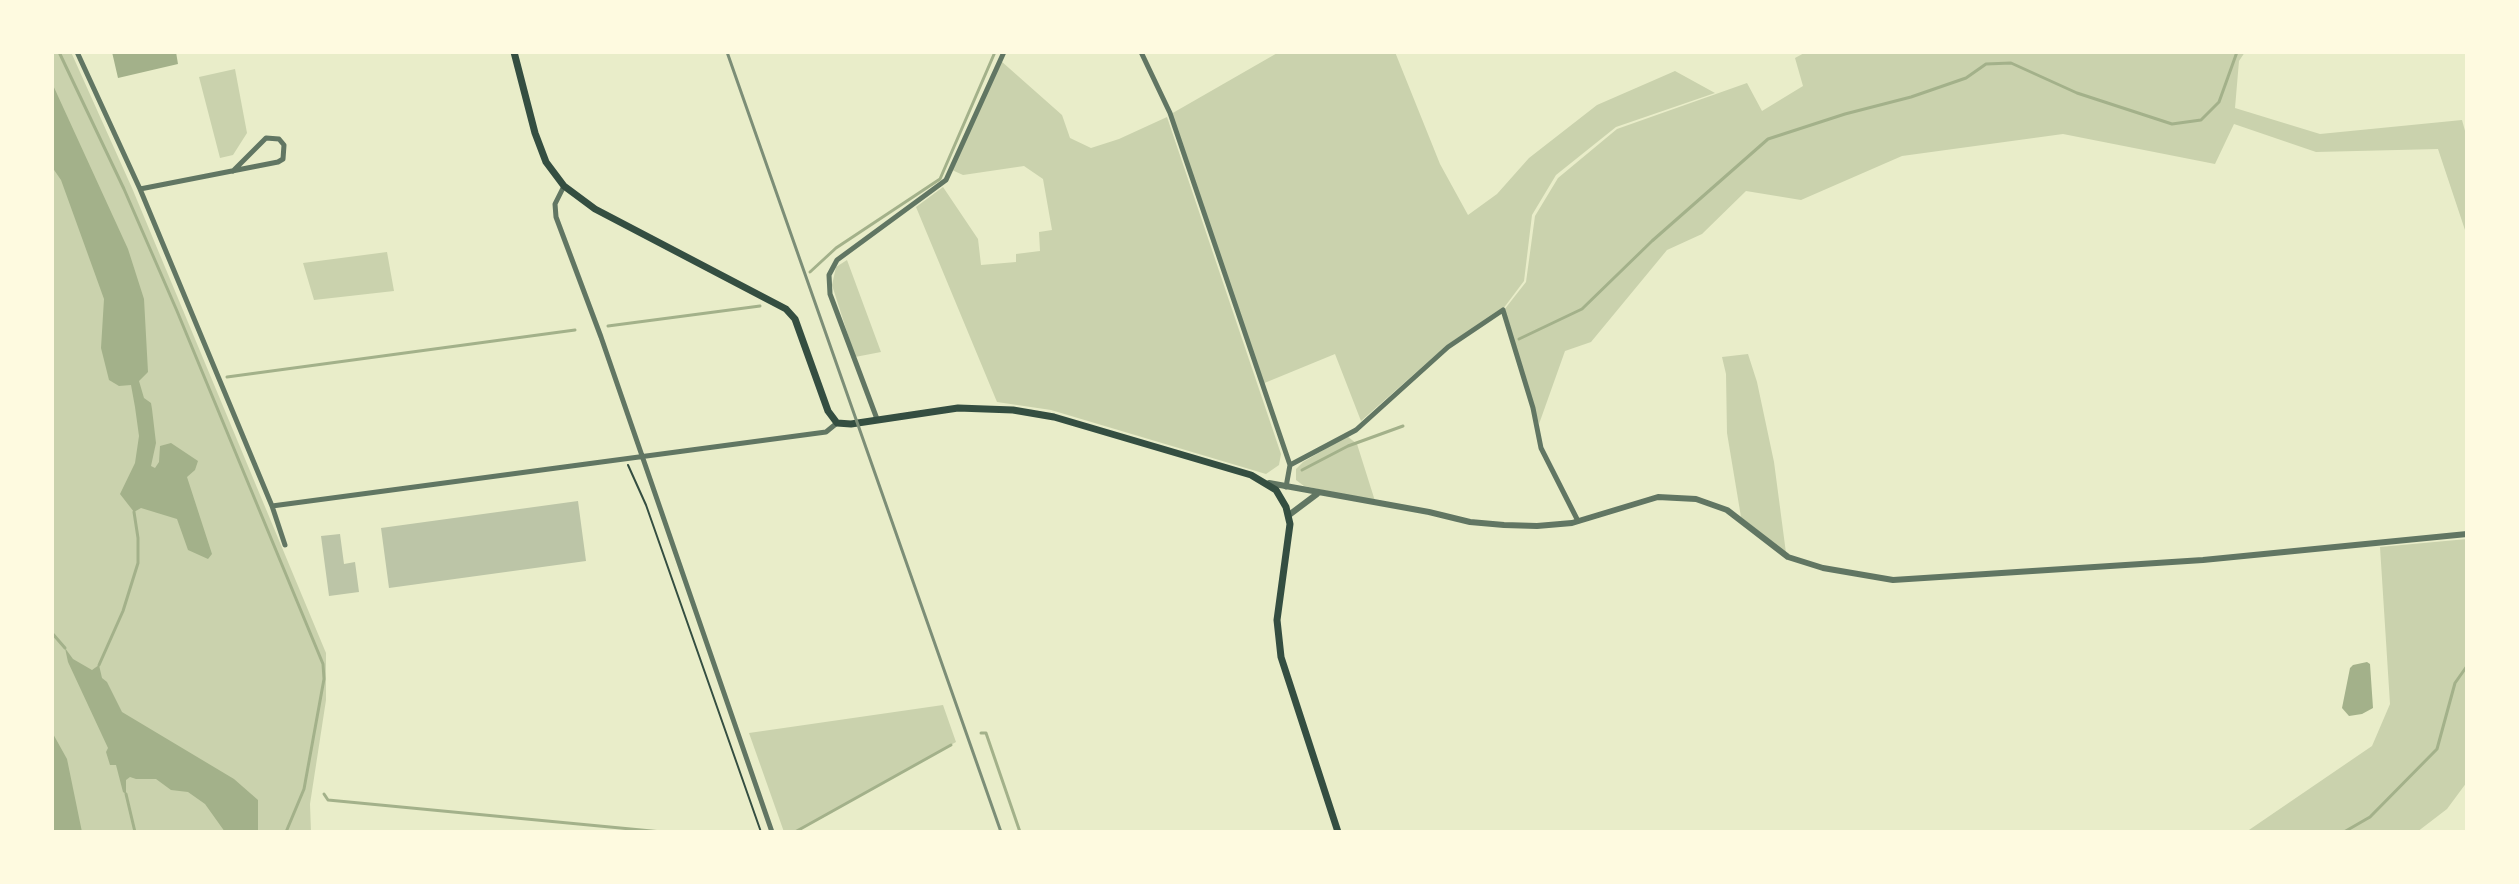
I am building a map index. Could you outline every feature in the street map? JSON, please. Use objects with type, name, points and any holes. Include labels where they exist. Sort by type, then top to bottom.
[{"type":"main road","points":[[514,52],[535,133],[546,162],[564,186],[595,209],[786,309],[795,319],[828,411],[837,423],[851,424],[958,408],[1040,414],[1251,475],[1269,483],[1283,500],[1289,515],[1288,544],[1278,606],[1278,638],[1292,695],[1338,832]]},
{"type":"street","points":[[77,52],[140,189],[272,506],[285,545]]},
{"type":"street","points":[[877,419],[830,294],[829,275],[837,260],[946,180],[1004,52]]},
{"type":"street","points":[[1141,52],[1170,113],[1290,465],[1286,487]]},
{"type":"street","points":[[140,189],[233,171],[278,162],[283,159],[284,145],[279,139],[266,138],[233,171]]},
{"type":"street","points":[[564,186],[555,204],[556,217],[601,337],[772,832]]},
{"type":"street","points":[[1290,465],[1356,430],[1448,347],[1503,310],[1533,408],[1541,448],[1578,521]]},
{"type":"street","points":[[272,506],[826,432],[837,423]]},
{"type":"street","points":[[1269,483],[1470,522],[1537,526],[1578,521],[1658,497],[1696,499],[1727,510],[1788,557],[1823,568],[1893,580],[2203,560],[2467,534]]},
{"type":"street","points":[[1289,515],[1317,494]]},
{"type":"path","points":[[625,458],[646,505],[761,832]]},
{"type":"shaded area","points":[[52,52],[71,52],[132,188],[326,653],[326,700],[310,804],[311,832],[52,832]]},
{"type":"shaded area","points":[[112,52],[176,52],[178,64],[118,78]]},
{"type":"shaded area","points":[[1279,52],[1395,52],[1440,164],[1468,215],[1497,194],[1529,158],[1597,105],[1675,71],[1715,93],[1616,127],[1556,175],[1532,215],[1524,281],[1503,309],[1447,345],[1361,421],[1335,354],[1262,384],[1171,114]]},
{"type":"shaded area","points":[[1806,52],[2245,52],[2239,61],[2235,108],[2320,134],[2462,120],[2467,138],[2467,236],[2438,149],[2316,152],[2234,124],[2215,164],[2063,134],[1902,156],[1801,200],[1746,191],[1702,234],[1667,250],[1591,342],[1565,351],[1539,424],[1504,310],[1526,282],[1535,216],[1558,178],[1617,129],[1747,83],[1762,111],[1803,86],[1795,58]]},
{"type":"shaded area","points":[[1001,61],[1062,115],[1070,138],[1091,148],[1167,117],[1281,454],[1279,465],[1266,474],[1051,410],[997,402],[916,207],[943,187],[978,239],[981,265],[1016,262],[1016,254],[1040,251],[1039,232],[1052,230],[1043,179],[1024,166],[963,175],[952,170]]},
{"type":"shaded area","points":[[235,69],[247,133],[233,155],[220,158],[199,77]]},
{"type":"shaded area","points":[[52,83],[128,249],[144,299],[148,372],[139,381],[144,398],[151,403],[152,409],[156,443],[151,466],[155,468],[159,462],[160,446],[171,443],[198,461],[195,470],[187,477],[212,554],[208,559],[188,550],[177,519],[141,508],[134,512],[120,494],[135,463],[139,436],[135,407],[131,385],[119,386],[109,380],[101,348],[104,299],[61,180],[52,167]]},
{"type":"shaded area","points":[[387,252],[394,291],[314,300],[303,263]]},
{"type":"shaded area","points":[[847,260],[881,352],[855,357],[832,285],[836,267]]},
{"type":"shaded area","points":[[1748,354],[1774,462],[1786,553],[1741,517],[1727,433],[1726,374],[1722,357]]},
{"type":"shaded area","points":[[1347,436],[1357,444],[1375,501],[1304,486],[1296,480],[1296,469],[1303,462]]},
{"type":"shaded area","points":[[2467,539],[2467,782],[2447,809],[2417,832],[2246,832],[2372,746],[2390,704],[2380,547]]},
{"type":"shaded area","points":[[65,648],[73,659],[92,670],[99,665],[102,678],[122,712],[234,779],[258,800],[258,832],[225,832],[205,804],[188,792],[171,790],[156,779],[130,777],[126,780],[126,794],[123,792],[116,765],[110,765],[106,752],[108,748],[68,662]]},
{"type":"shaded area","points":[[2367,662],[2370,664],[2373,708],[2349,716],[2342,708],[2350,668]]},
{"type":"shaded area","points":[[943,705],[956,742],[796,832],[784,832],[749,733]]},
{"type":"shaded area","points":[[52,732],[67,759],[82,832],[52,832]]},
{"type":"building","points":[[578,501],[586,561],[389,588],[381,528]]},
{"type":"building","points":[[340,534],[344,564],[355,562],[359,592],[329,596],[321,536]]},
{"type":"waterway","points":[[59,52],[177,311],[323,664],[324,679],[304,789],[286,832]]},
{"type":"waterway","points":[[810,272],[836,248],[940,179],[995,52]]},
{"type":"waterway","points":[[1519,339],[1582,309],[1652,241],[1768,139],[1911,97],[1966,78],[1986,64],[2011,63],[2077,93],[2172,124],[2201,120],[2219,102],[2237,52]]},
{"type":"waterway","points":[[608,326],[760,306]]},
{"type":"waterway","points":[[227,377],[575,330]]},
{"type":"waterway","points":[[1302,470],[1348,446],[1403,426]]},
{"type":"waterway","points":[[99,665],[123,611],[138,563],[134,512]]},
{"type":"waterway","points":[[52,633],[65,648]]},
{"type":"waterway","points":[[2344,832],[2370,817],[2437,749],[2455,683],[2467,666]]},
{"type":"waterway","points":[[981,733],[986,733],[1020,832]]},
{"type":"waterway","points":[[795,832],[951,745]]},
{"type":"waterway","points":[[126,794],[135,832]]},
{"type":"waterway","points":[[324,794],[328,800],[662,832]]},
{"type":"railway","points":[[727,52],[1001,832]]}]
